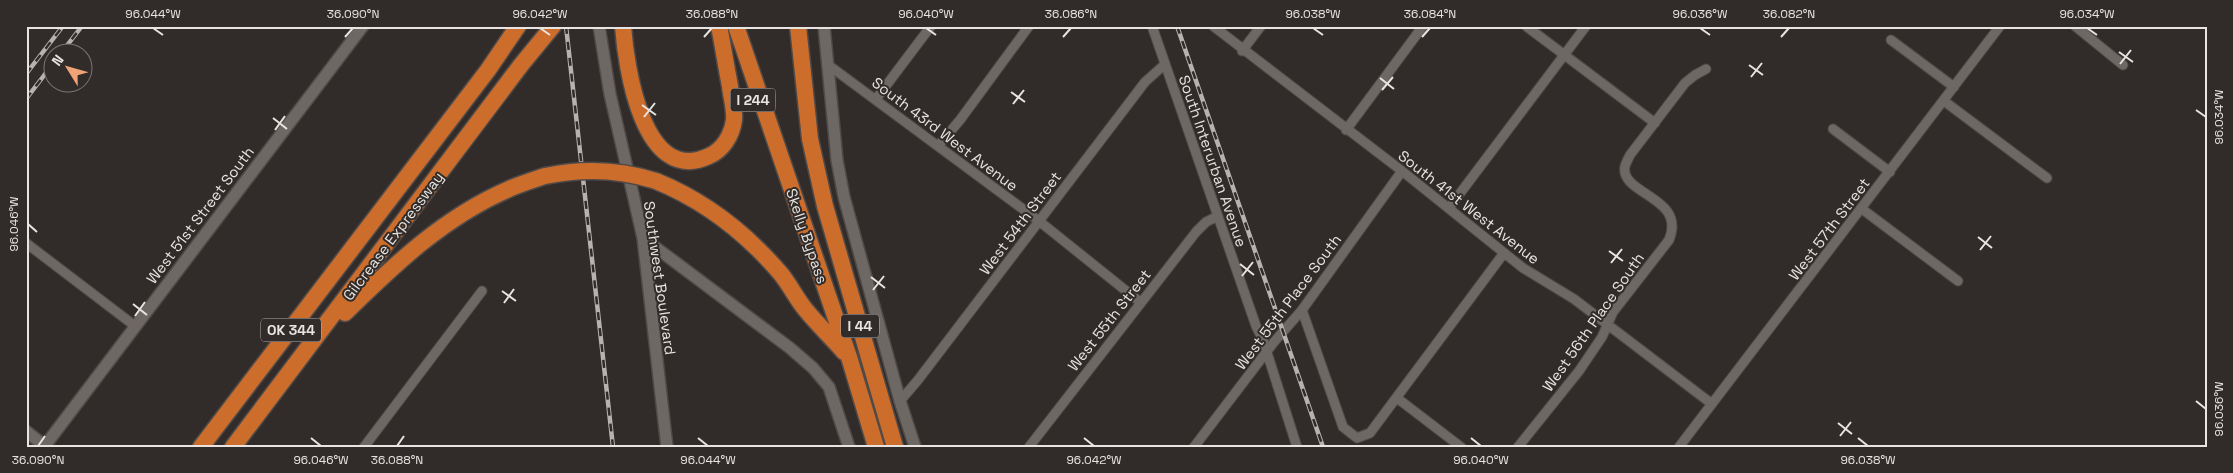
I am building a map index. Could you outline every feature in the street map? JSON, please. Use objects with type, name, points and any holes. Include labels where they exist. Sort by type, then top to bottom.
[{"type":"highway","name":"Gilcrease Expressway","points":[[201,447],[470,94],[518,26]]},
{"type":"highway","name":"Gilcrease Expressway","points":[[233,447],[521,65],[553,26]]},
{"type":"highway","points":[[623,26],[631,82],[636,101],[652,137],[662,150],[671,156],[696,160],[712,155],[725,144],[733,128],[734,112],[720,26]]},
{"type":"highway","name":"I 244","points":[[720,26],[786,175]]},
{"type":"highway","name":"Skelly Bypass","points":[[736,26],[849,357],[876,447]]},
{"type":"highway","name":"Skelly Bypass","points":[[798,26],[808,121],[821,187],[832,234],[895,447]]},
{"type":"highway","points":[[305,352],[398,261],[428,236],[483,202],[509,188],[545,176],[572,171],[600,170],[656,181],[693,199],[726,221],[754,245],[781,275],[804,308],[849,357]]},
{"type":"street","name":"West 51st Street South","points":[[45,446],[363,26]]},
{"type":"street","name":"Southwest Boulevard","points":[[599,26],[610,94],[642,238],[667,447]]},
{"type":"street","points":[[824,26],[837,160],[844,197],[900,401],[915,447]]},
{"type":"street","points":[[876,99],[931,26]]},
{"type":"street","points":[[938,146],[960,120],[1029,26]]},
{"type":"street","name":"South Interurban Avenue","points":[[1152,26],[1216,217],[1266,352],[1297,447]]},
{"type":"street","name":"South 41st West Avenue","points":[[1213,26],[1242,51],[1402,171],[1504,253],[1548,285],[1574,299],[1712,404]]},
{"type":"street","points":[[1242,51],[1261,26]]},
{"type":"street","points":[[1346,130],[1423,26]]},
{"type":"street","points":[[1526,26],[1655,123],[1685,83],[1706,69]]},
{"type":"street","points":[[1449,208],[1586,26]]},
{"type":"street","name":"West 57th Street","points":[[1679,447],[2000,26]]},
{"type":"street","points":[[2075,26],[2123,65]]},
{"type":"street","points":[[1891,40],[1954,87]]},
{"type":"street","name":"South 43rd West Avenue","points":[[827,64],[1039,221],[1140,302]]},
{"type":"street","name":"West 54th Street","points":[[900,401],[1145,82],[1164,65]]},
{"type":"street","points":[[1944,101],[2048,178]]},
{"type":"street","name":"West 56th Place South","points":[[1518,447],[1579,371],[1602,337],[1613,312],[1669,240],[1673,222],[1672,216],[1634,185],[1627,176],[1625,168],[1630,155],[1655,123]]},
{"type":"street","points":[[1833,130],[1890,172]]},
{"type":"street","name":"West 55th Place South","points":[[1194,447],[1266,352],[1302,310],[1402,171]]},
{"type":"street","points":[[1862,209],[1958,281]]},
{"type":"street","name":"West 55th Street","points":[[1029,447],[1196,232],[1206,222],[1216,217]]},
{"type":"street","points":[[642,238],[814,368],[829,387],[849,447]]},
{"type":"street","points":[[26,243],[135,326]]},
{"type":"street","points":[[1302,310],[1343,427],[1356,438],[1370,433],[1504,253]]},
{"type":"street","points":[[364,447],[482,291]]},
{"type":"street","points":[[1397,398],[1461,447]]},
{"type":"street","points":[[26,431],[45,446]]},
{"type":"railway","points":[[26,74],[63,26]]},
{"type":"railway","points":[[70,42],[82,26]]},
{"type":"railway","points":[[566,26],[613,447]]},
{"type":"railway","points":[[1177,26],[1323,447]]},
{"type":"railway","points":[[26,99],[42,78]]}]
